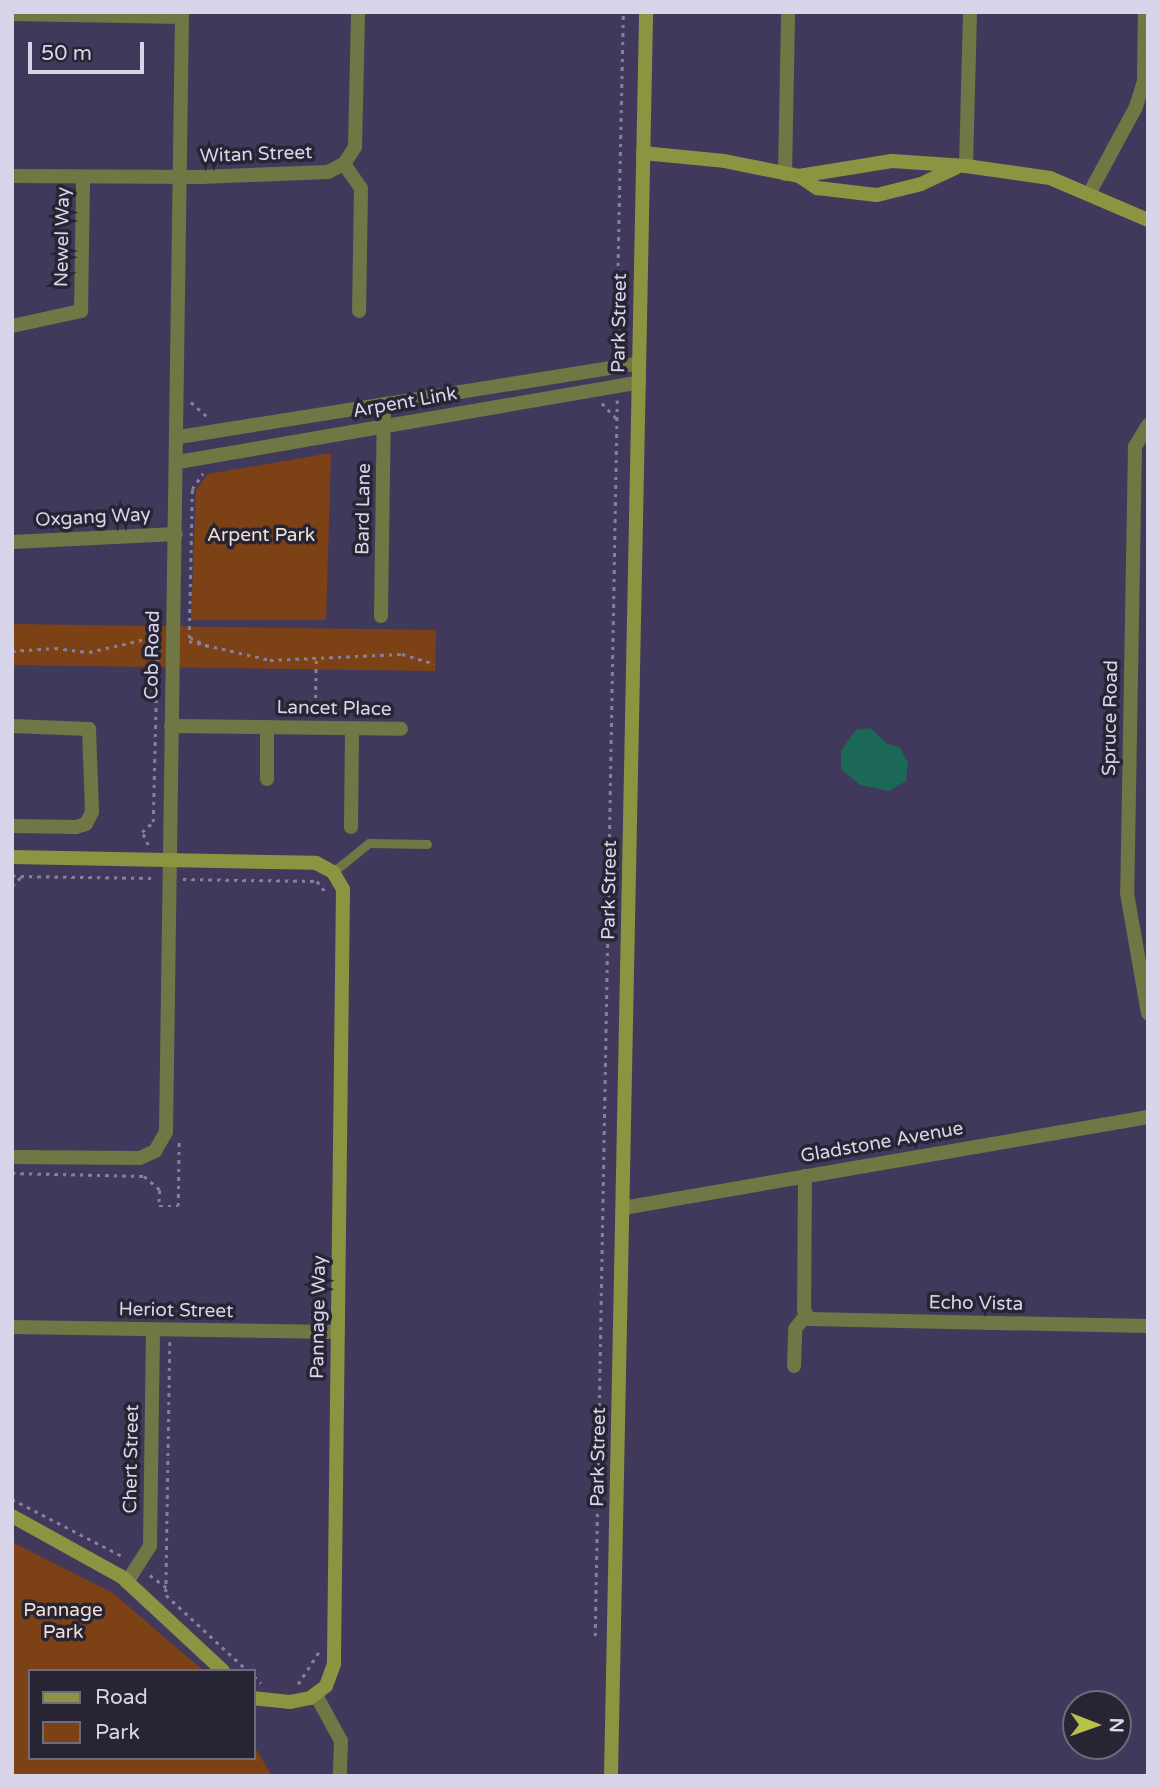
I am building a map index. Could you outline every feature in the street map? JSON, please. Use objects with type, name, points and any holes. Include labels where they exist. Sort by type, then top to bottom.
[{"type":"street","points":[[358,12],[355,147],[344,164],[361,188],[359,311]]},
{"type":"street","name":"Park Street","points":[[612,1773],[646,12]]},
{"type":"street","points":[[788,12],[792,175]]},
{"type":"street","points":[[963,166],[970,12]]},
{"type":"street","points":[[1090,192],[1136,107],[1146,80],[1145,12]]},
{"type":"street","points":[[12,14],[182,15]]},
{"type":"street","name":"Cob Road","points":[[12,1157],[135,1159],[151,1154],[160,1144],[167,1125],[169,879],[162,859],[171,726],[165,636],[176,534],[179,437],[182,15]]},
{"type":"street","points":[[643,153],[724,161],[792,175],[817,188],[877,195],[921,184],[963,166]]},
{"type":"street","points":[[792,175],[892,161],[963,166],[1050,178],[1090,192],[1148,220]]},
{"type":"street","name":"Witan Street","points":[[12,176],[180,177],[328,172],[344,164]]},
{"type":"street","name":"Newel Way","points":[[12,326],[81,311],[83,177]]},
{"type":"street","name":"Arpent Link","points":[[179,437],[639,363]]},
{"type":"street","name":"Arpent Link","points":[[178,462],[639,382]]},
{"type":"street","name":"Bard Lane","points":[[381,616],[384,404]]},
{"type":"street","name":"Spruce Road","points":[[1148,425],[1135,447],[1127,893],[1142,950],[1148,1013]]},
{"type":"street","name":"Oxgang Way","points":[[12,542],[176,534]]},
{"type":"street","points":[[12,726],[89,729],[92,812],[86,824],[76,827],[12,826]]},
{"type":"street","name":"Lancet Place","points":[[171,726],[401,729]]},
{"type":"street","name":"Lancet Place","points":[[267,727],[267,779]]},
{"type":"street","points":[[351,827],[352,729]]},
{"type":"street","points":[[12,857],[317,863],[333,872]]},
{"type":"street","name":"Pannage Way","points":[[316,1695],[326,1686],[334,1664],[331,1332],[344,897],[333,872]]},
{"type":"street","name":"Gladstone Avenue","points":[[623,1208],[1148,1117]]},
{"type":"street","points":[[794,1366],[794,1329],[806,1315],[805,1176]]},
{"type":"street","name":"Echo Vista","points":[[806,1315],[814,1320],[1148,1326]]},
{"type":"street","name":"Heriot Street","points":[[12,1327],[331,1332]]},
{"type":"street","name":"Chert Street","points":[[127,1582],[150,1546],[153,1330]]},
{"type":"street","points":[[12,1516],[127,1582],[221,1669]]},
{"type":"street","points":[[256,1698],[290,1702],[316,1695],[341,1741],[340,1776]]},
{"type":"lane","points":[[333,872],[369,843],[427,844]]},
{"type":"path","points":[[617,366],[623,12]]},
{"type":"path","points":[[604,353],[618,351]]},
{"type":"path","points":[[596,1636],[617,386]]},
{"type":"path","points":[[188,400],[209,419],[223,416]]},
{"type":"path","points":[[158,628],[165,636]]},
{"type":"path","points":[[158,646],[165,636]]},
{"type":"path","points":[[12,651],[55,648],[89,652],[165,636],[199,639],[213,649]]},
{"type":"path","points":[[189,641],[213,649],[270,660],[402,653],[435,664]]},
{"type":"path","points":[[157,656],[153,822],[142,832],[162,859]]},
{"type":"path","points":[[12,876],[317,881],[330,897]]},
{"type":"path","points":[[12,886],[22,876]]},
{"type":"path","points":[[310,1319],[325,1300],[331,1332]]},
{"type":"path","points":[[170,1330],[166,1595],[246,1669]]},
{"type":"path","points":[[12,1499],[137,1565],[167,1588]]},
{"type":"path","points":[[293,1690],[310,1671],[322,1644]]},
{"type":"path","points":[[256,1678],[267,1688]]},
{"type":"green space","name":"Arpent Park","points":[[331,453],[326,620],[191,620],[196,490],[208,474]]},
{"type":"green space","points":[[12,624],[436,630],[435,671],[12,665]]},
{"type":"green space","name":"Pannage Park","points":[[12,1542],[113,1593],[202,1669],[28,1669],[28,1760],[256,1760],[256,1749],[272,1776],[12,1776]]},
{"type":"shaded area","points":[[870,728],[886,743],[900,748],[908,762],[906,781],[889,791],[860,785],[841,769],[841,751],[856,730]]}]
